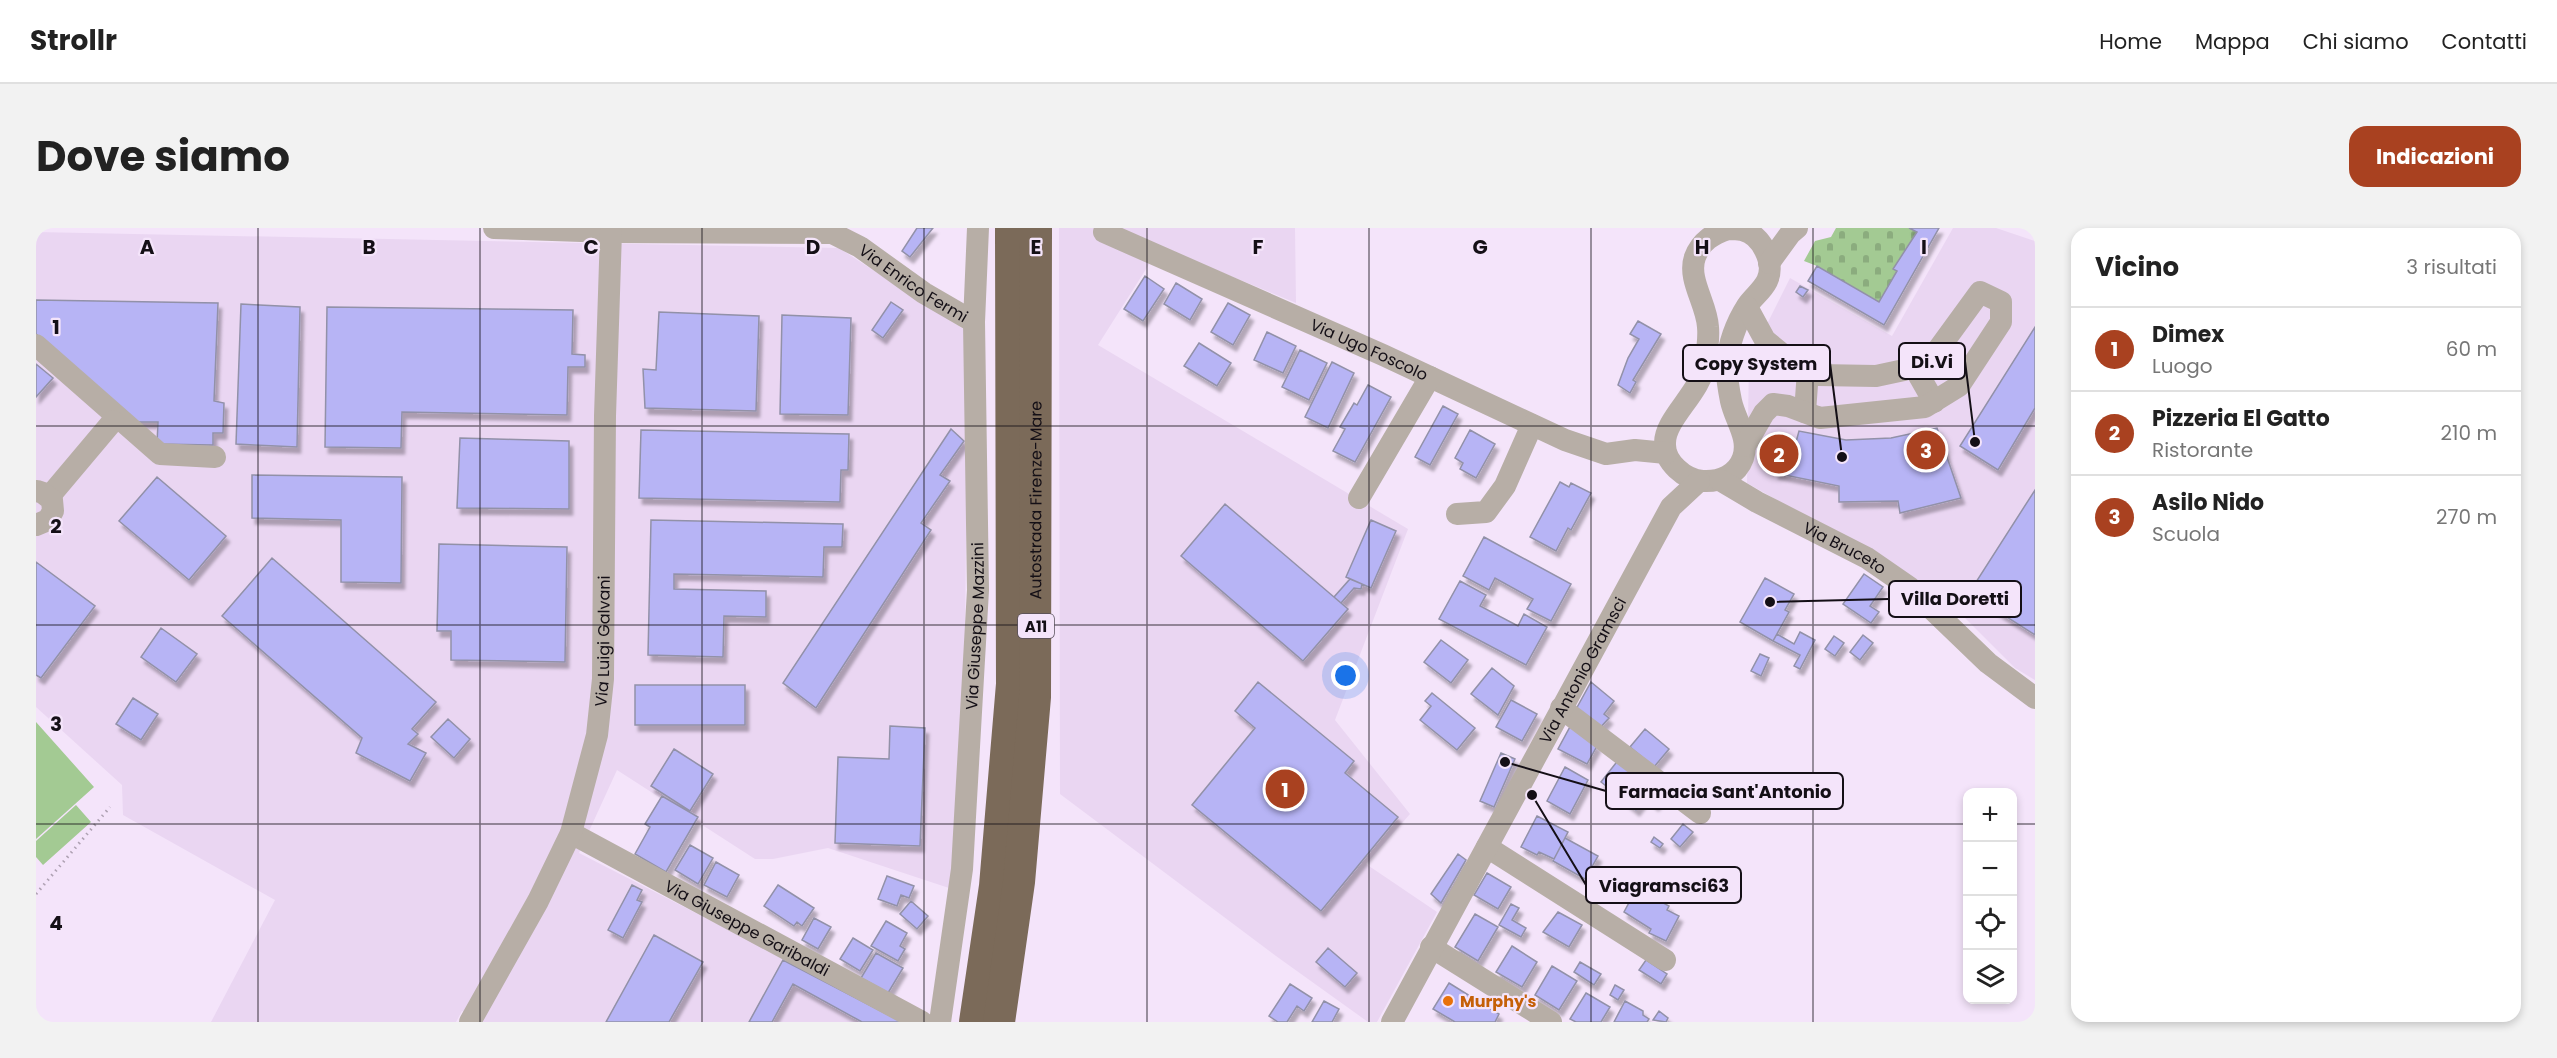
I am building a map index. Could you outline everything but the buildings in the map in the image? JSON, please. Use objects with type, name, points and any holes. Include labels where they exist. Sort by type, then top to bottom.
[{"type":"highway","name":"Autostrada Firenze-Mare","points":[[975,1022],[995,886],[1012,684],[1011,228]]},
{"type":"highway","name":"Autostrada Firenze-Mare","points":[[999,1022],[1019,882],[1035,697],[1036,228]]},
{"type":"street","name":"Via Enrico Fermi","points":[[494,228],[611,232],[832,233],[860,247],[924,293],[974,322]]},
{"type":"street","name":"Via Giuseppe Mazzini","points":[[940,1022],[962,869],[978,590],[974,322],[978,228]]},
{"type":"street","points":[[1669,430],[1694,394],[1705,364],[1708,327],[1704,305],[1695,280],[1694,258],[1705,240],[1728,229],[1744,230],[1765,249],[1769,263],[1768,279],[1747,307],[1731,339],[1727,366],[1731,401],[1743,431],[1742,456],[1757,502]]},
{"type":"street","points":[[1756,239],[1793,231]]},
{"type":"street","points":[[1769,263],[1793,231]]},
{"type":"street","name":"Via Luigi Galvani","points":[[470,1022],[538,901],[571,833],[597,735],[603,679],[611,232]]},
{"type":"street","name":"Via Ugo Foscolo","points":[[1104,232],[1430,377],[1565,441],[1606,454],[1635,450],[1669,430]]},
{"type":"street","points":[[1742,456],[1764,413],[1773,404],[1788,406],[1820,418],[1925,407],[1959,386],[2001,322],[2001,302],[1980,292],[1937,351],[1904,370],[1876,376],[1818,375],[1787,358],[1765,340],[1747,307]]},
{"type":"street","points":[[36,345],[160,454],[215,457]]},
{"type":"street","points":[[1913,365],[1934,402]]},
{"type":"street","points":[[1805,412],[1808,371]]},
{"type":"street","points":[[1359,498],[1430,377]]},
{"type":"street","points":[[36,525],[44,523],[51,516],[53,506],[43,494],[113,422]]},
{"type":"street","points":[[1457,514],[1486,512],[1505,486],[1532,425]]},
{"type":"street","name":"Via Antonio Gramsci","points":[[1669,430],[1665,442],[1671,461],[1671,507]]},
{"type":"street","name":"Via Ugo Foscolo","points":[[1635,450],[1671,461]]},
{"type":"street","name":"Via Antonio Gramsci","points":[[1392,1022],[1671,507],[1709,480],[1732,474],[1742,456]]},
{"type":"street","name":"Via Bruceto","points":[[1671,461],[1689,478],[1709,480],[1867,558],[1909,587],[1988,663],[2035,698]]},
{"type":"street","points":[[1561,708],[1700,813]]},
{"type":"street","name":"Via Giuseppe Garibaldi","points":[[571,833],[922,1022]]},
{"type":"street","points":[[1487,847],[1665,960]]},
{"type":"street","points":[[1431,947],[1551,1022]]},
{"type":"path","points":[[36,894],[110,807]]},
{"type":"shaded area","points":[[1059,228],[1295,228],[1296,303],[1160,247],[1098,345],[1408,529],[1335,720],[1410,814],[1366,864],[1437,912],[1377,1022],[1368,1022],[1276,956],[1060,794]]},
{"type":"shaded area","points":[[1953,228],[1996,228],[2035,241],[2035,680],[2015,668],[1940,593],[1747,483],[1749,360],[1790,278],[1892,336]]},
{"type":"shaded area","points":[[36,232],[839,248],[968,332],[964,747],[952,889],[828,848],[773,859],[755,859],[617,770],[579,853],[908,1022],[483,1022],[462,1011],[456,1022],[211,1022],[275,900],[123,815],[122,785],[36,707]]},
{"type":"green space","points":[[1836,228],[1939,228],[1884,325],[1808,281],[1817,266],[1804,261],[1815,241],[1831,237]]},
{"type":"green space","points":[[36,722],[94,787],[36,839]]},
{"type":"green space","points":[[76,805],[91,822],[43,865],[36,857],[36,841]]},
{"type":"place","name":"Di.Vi","points":[[1975,442]]},
{"type":"place","name":"Asilo Nido","points":[[1926,450]]},
{"type":"place","name":"Pizzeria El Gatto","points":[[1779,454]]},
{"type":"place","name":"Copy System","points":[[1842,457]]},
{"type":"place","name":"Villa Doretti","points":[[1770,602]]},
{"type":"place","name":"Farmacia Sant'Antonio","points":[[1505,762]]},
{"type":"place","name":"Dimex","points":[[1285,789]]},
{"type":"place","name":"Viagramsci63","points":[[1532,795]]},
{"type":"place","name":"Murphy's","points":[[1448,1001]]}]
